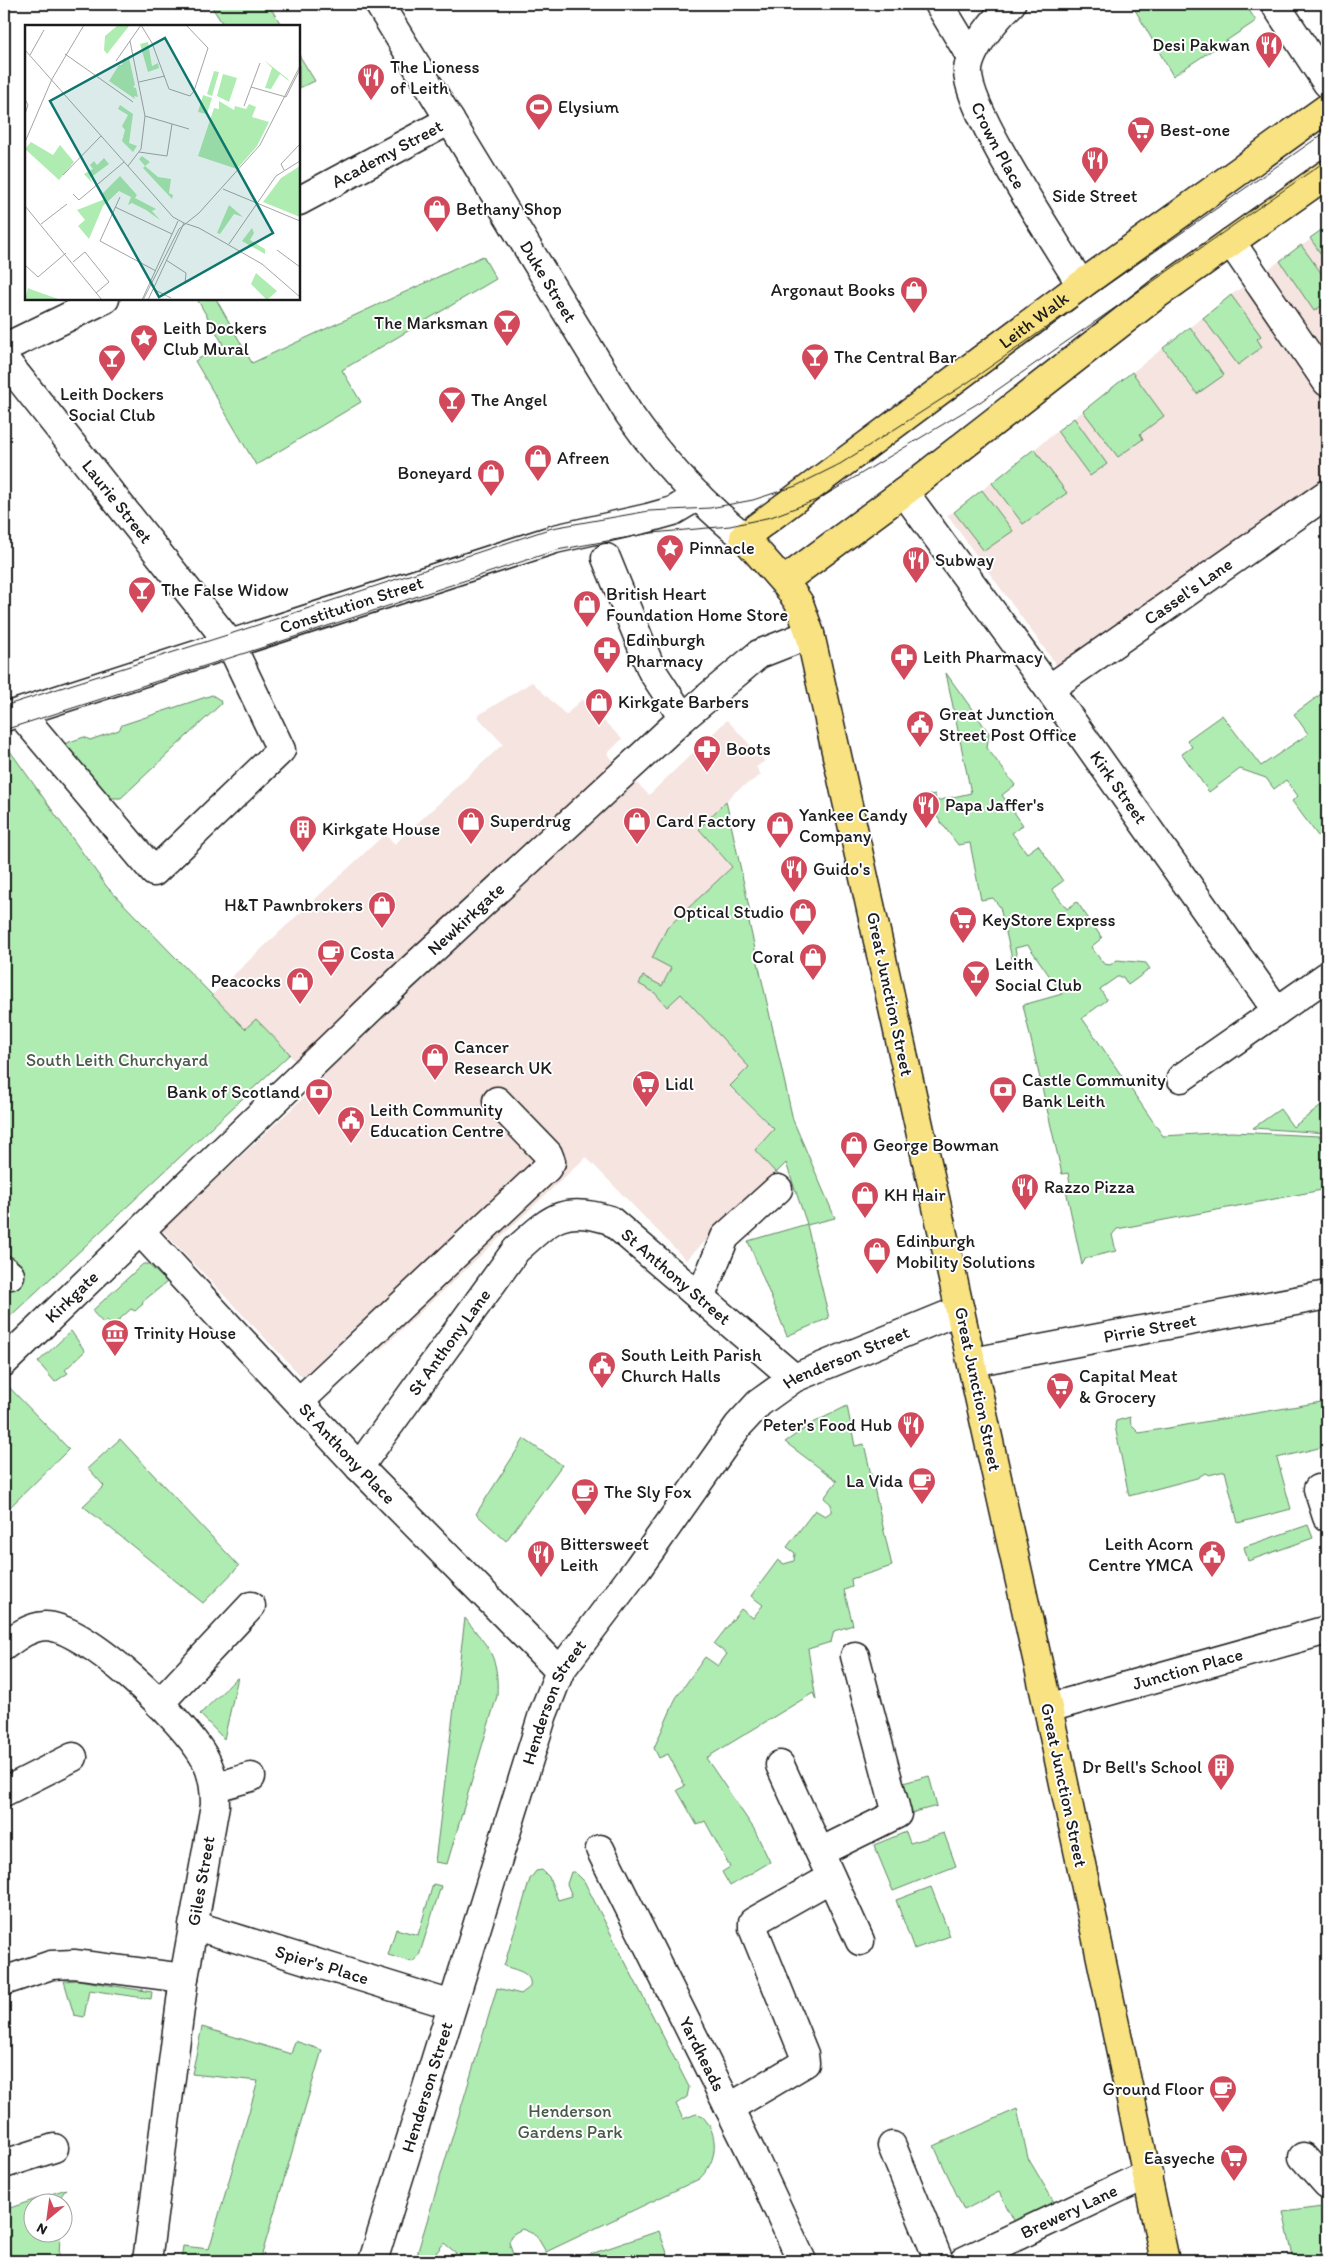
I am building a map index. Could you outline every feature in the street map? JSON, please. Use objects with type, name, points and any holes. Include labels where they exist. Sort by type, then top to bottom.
[{"type":"main road","name":"Leith Walk","points":[[744,537],[1081,285],[1327,108]]},
{"type":"main road","points":[[784,581],[904,492],[1159,293],[1327,174]]},
{"type":"main road","name":"Great Junction Street","points":[[744,537],[784,581],[798,603],[810,634],[1048,1708],[1166,2261]]},
{"type":"street","name":"Duke Street","points":[[379,4],[629,414],[649,443],[698,496],[744,537]]},
{"type":"street","points":[[938,4],[971,57]]},
{"type":"street","name":"Crown Place","points":[[1011,4],[997,17],[971,57],[968,80],[999,150],[1081,285]]},
{"type":"street","points":[[1275,4],[1327,84]]},
{"type":"street","name":"Academy Street","points":[[300,199],[450,120]]},
{"type":"street","points":[[1231,242],[1327,382]]},
{"type":"street","points":[[4,348],[103,300]]},
{"type":"street","name":"Laurie Street","points":[[4,359],[231,646],[281,750],[154,872],[12,715]]},
{"type":"street","name":"Kirk Street","points":[[904,492],[1049,690],[1277,1010]]},
{"type":"street","name":"Cassel's Lane","points":[[1049,690],[1327,494]]},
{"type":"street","name":"Constitution Street","points":[[12,715],[231,646],[555,539],[606,529],[673,511],[698,496]]},
{"type":"street","points":[[606,558],[652,671],[682,718]]},
{"type":"street","name":"Newkirkgate","points":[[140,1231],[403,977],[682,718],[759,654],[810,634]]},
{"type":"street","points":[[1181,1078],[1327,976]]},
{"type":"street","points":[[299,1402],[547,1168],[551,1162],[548,1154],[497,1101]]},
{"type":"street","points":[[700,1298],[726,1237],[778,1189]]},
{"type":"street","name":"St Anthony Street","points":[[545,1224],[565,1214],[586,1212],[610,1220],[794,1378]]},
{"type":"street","name":"St Anthony Lane","points":[[359,1466],[516,1250],[545,1224]]},
{"type":"street","name":"St Anthony Place","points":[[140,1231],[359,1466],[560,1670]]},
{"type":"street","name":"Kirkgate","points":[[4,1362],[140,1231]]},
{"type":"street","name":"Pirrie Street","points":[[972,1362],[1327,1295]]},
{"type":"street","name":"Henderson Street","points":[[373,2261],[452,2005],[507,1838],[543,1714],[560,1670],[638,1568],[738,1426],[759,1403],[794,1378],[960,1310]]},
{"type":"street","points":[[1318,1489],[1327,1517]]},
{"type":"street","points":[[159,1704],[251,1606]]},
{"type":"street","name":"Giles Street","points":[[4,1646],[28,1629],[45,1626],[64,1630],[86,1641],[159,1704],[184,1729],[204,1756],[215,1787],[215,1805],[184,1978],[147,2261]]},
{"type":"street","name":"Junction Place","points":[[1048,1708],[1327,1630]]},
{"type":"street","points":[[820,1852],[897,1814],[855,1656]]},
{"type":"street","points":[[4,1792],[72,1757]]},
{"type":"street","points":[[780,1765],[860,1941]]},
{"type":"street","points":[[215,1787],[251,1777]]},
{"type":"street","name":"Yardheads","points":[[600,1849],[729,2108],[802,2261]]},
{"type":"street","points":[[729,2108],[805,2063],[804,2054],[753,1928],[753,1922],[831,1878]]},
{"type":"street","name":"Spier's Place","points":[[193,1925],[452,2005]]},
{"type":"street","points":[[4,1981],[51,1966],[74,1964],[184,1978]]},
{"type":"street","points":[[892,2146],[939,2261]]},
{"type":"street","points":[[4,2164],[54,2148]]},
{"type":"street","points":[[1303,2157],[1327,2184]]},
{"type":"street","name":"Brewery Lane","points":[[964,2261],[1148,2174]]},
{"type":"shaded area","points":[[1327,228],[1327,483],[1060,670],[947,515],[954,512],[1231,295]]},
{"type":"shaded area","points":[[532,682],[566,715],[582,699],[622,739],[607,754],[649,795],[727,720],[765,761],[756,767],[761,775],[736,791],[699,829],[732,867],[667,928],[672,968],[662,986],[655,993],[667,1007],[681,994],[750,1067],[730,1087],[774,1130],[756,1150],[776,1173],[686,1260],[586,1157],[379,1351],[356,1326],[302,1377],[162,1230],[317,1085],[256,1019],[245,1029],[212,995],[385,834],[395,844],[503,744],[477,716]]},
{"type":"green space","points":[[210,4],[268,4],[281,25],[223,25]]},
{"type":"green space","points":[[1142,4],[1245,4],[1256,21],[1173,76],[1134,8]]},
{"type":"green space","points":[[300,57],[315,81],[300,88]]},
{"type":"green space","points":[[1327,226],[1327,263],[1310,238]]},
{"type":"green space","points":[[1301,245],[1327,281],[1325,286],[1327,302],[1314,311],[1280,261]]},
{"type":"green space","points":[[483,256],[496,279],[342,370],[361,402],[256,465],[195,361],[223,344],[198,300],[217,300],[252,363]]},
{"type":"green space","points":[[1231,295],[1261,336],[1257,339],[1262,347],[1238,365],[1203,318]]},
{"type":"green space","points":[[1190,327],[1224,375],[1197,394],[1163,348]]},
{"type":"green space","points":[[1132,372],[1164,416],[1140,434],[1143,439],[1118,457],[1083,411]]},
{"type":"green space","points":[[1074,418],[1107,464],[1090,476],[1057,431]]},
{"type":"green space","points":[[1034,449],[1067,493],[1023,524],[992,483]]},
{"type":"green space","points":[[982,490],[1013,531],[984,551],[954,512]]},
{"type":"green space","points":[[946,673],[989,733],[987,748],[1015,785],[1002,795],[1023,825],[1012,833],[1027,853],[1038,845],[1063,881],[1052,889],[1067,909],[1077,902],[1102,938],[1091,947],[1104,964],[1110,965],[1117,960],[1146,963],[1150,969],[1128,985],[1123,977],[1117,977],[1100,989],[1107,1000],[1082,1018],[1163,1136],[1231,1132],[1320,1136],[1327,1170],[1327,1189],[1117,1229],[1112,1235],[1116,1251],[1086,1258],[1082,1265],[1065,1185],[1070,1183],[1068,1173],[1062,1174],[1023,1005],[1062,994],[1028,945],[1015,948],[1018,963],[1014,967],[1000,907],[993,898],[981,900],[970,843],[958,845],[922,797],[935,794],[936,801],[971,793]]},
{"type":"green space","points":[[1325,691],[1327,695],[1327,720],[1321,725],[1327,733],[1327,839],[1318,836],[1292,801],[1298,796],[1286,780],[1274,789],[1266,778],[1240,769],[1209,792],[1182,754],[1192,747],[1187,740],[1222,715],[1261,766],[1308,734],[1294,714]]},
{"type":"green space","points":[[212,695],[220,700],[221,704],[121,798],[108,798],[61,745],[84,737],[90,740],[119,730],[122,725]]},
{"type":"green space","name":"South Leith Churchyard","points":[[10,751],[107,887],[245,1029],[256,1019],[290,1054],[4,1322],[4,753]]},
{"type":"green space","points":[[726,801],[750,912],[747,913],[793,1120],[835,1218],[807,1225],[829,1318],[787,1336],[748,1241],[807,1224],[786,1163],[776,1173],[755,1150],[774,1129],[730,1086],[749,1067],[681,994],[667,1007],[655,993],[639,984],[643,976],[662,986],[671,968],[652,958],[667,928],[732,867],[699,829]]},
{"type":"green space","points":[[1327,1102],[1327,1133],[1253,1128],[1280,1109],[1293,1127]]},
{"type":"green space","points":[[143,1264],[148,1264],[167,1282],[142,1302],[143,1304],[135,1311],[131,1309],[112,1326],[107,1320],[103,1323],[92,1311]]},
{"type":"green space","points":[[71,1331],[85,1351],[65,1370],[68,1373],[55,1382],[38,1362]]},
{"type":"green space","points":[[6,1384],[69,1449],[4,1513],[4,1386]]},
{"type":"green space","points":[[1327,1401],[1327,1446],[1277,1458],[1291,1509],[1238,1523],[1225,1471],[1209,1475],[1205,1473],[1197,1478],[1129,1496],[1115,1426],[1116,1421],[1130,1417],[1131,1425],[1139,1433]]},
{"type":"green space","points":[[847,1406],[855,1446],[864,1444],[892,1566],[851,1579],[852,1587],[844,1590],[853,1625],[834,1631],[831,1642],[808,1649],[816,1700],[813,1693],[706,1758],[754,1829],[770,1862],[730,1886],[722,1872],[730,1867],[705,1821],[697,1825],[677,1790],[685,1786],[668,1754],[659,1758],[654,1748],[676,1698],[705,1657],[718,1666],[727,1654],[714,1644],[741,1609],[753,1618],[763,1605],[751,1596],[778,1560],[784,1564],[794,1561],[795,1553],[787,1547],[815,1510],[825,1516],[831,1512],[831,1504],[824,1498],[837,1481],[785,1442],[811,1424]]},
{"type":"green space","points":[[120,1439],[239,1566],[203,1603],[83,1506],[104,1486],[88,1468]]},
{"type":"green space","points":[[524,1439],[562,1465],[506,1541],[476,1514]]},
{"type":"green space","points":[[1308,1525],[1313,1538],[1248,1561],[1244,1547]]},
{"type":"green space","points":[[465,1618],[491,1653],[496,1671],[497,1696],[447,1864],[435,1862]]},
{"type":"green space","points":[[238,1677],[224,1739],[200,1714]]},
{"type":"green space","points":[[929,1776],[937,1806],[911,1813],[903,1783]]},
{"type":"green space","points":[[906,1832],[910,1843],[944,1833],[956,1866],[893,1891],[874,1845]]},
{"type":"green space","name":"Henderson Gardens Park","points":[[542,1870],[549,1877],[558,1900],[572,1896],[567,1884],[571,1872],[575,1872],[584,1881],[689,2087],[687,2097],[676,2104],[683,2119],[696,2114],[701,2115],[707,2122],[714,2139],[713,2156],[710,2164],[699,2179],[546,2252],[536,2235],[522,2229],[513,2234],[509,2242],[515,2261],[451,2261],[456,2253],[444,2243],[432,2258],[422,2260],[418,2257],[418,2251],[497,1988],[521,1994],[530,1987],[529,1978],[526,1975],[518,1970],[504,1966],[530,1879],[536,1871]]},
{"type":"green space","points":[[433,1884],[441,1886],[419,1956],[412,1962],[388,1955],[396,1929],[418,1935]]},
{"type":"green space","points":[[931,1887],[950,1936],[914,1949],[896,1900]]},
{"type":"green space","points":[[78,1980],[152,1992],[151,1999],[89,1990],[84,2017],[74,2015],[64,1981]]},
{"type":"green space","points":[[202,2027],[291,2054],[295,2041],[322,2050],[260,2261],[181,2261],[183,2246],[209,2249],[258,2081],[192,2074]]},
{"type":"green space","points":[[1017,2109],[1028,2158],[1057,2207],[1017,2226],[999,2192],[964,2210],[934,2146]]},
{"type":"green space","points":[[22,2204],[22,2242],[60,2242],[59,2257],[45,2261],[11,2261],[4,2239],[4,2210]]},
{"type":"green space","points":[[1322,2207],[1327,2213],[1327,2261],[1294,2261],[1283,2212]]},
{"type":"green space","points":[[659,2231],[670,2261],[587,2261],[585,2256]]},
{"type":"tram line","points":[[4,706],[552,528],[649,511],[710,508],[753,500],[796,486],[840,464],[967,383],[1327,131]]},
{"type":"tram line","points":[[4,730],[264,647],[557,550],[652,533],[730,526],[771,517],[819,499],[980,402],[1327,160]]},
{"type":"place","name":"Desi Pakwan","points":[[1269,69]]},
{"type":"place","name":"The Lioness of Leith","points":[[371,101]]},
{"type":"place","name":"Elysium","points":[[539,131]]},
{"type":"place","name":"Best-one","points":[[1141,154]]},
{"type":"place","name":"Side Street","points":[[1095,184]]},
{"type":"place","name":"Bethany Shop","points":[[437,233]]},
{"type":"place","name":"Argonaut Books","points":[[914,314]]},
{"type":"place","name":"The Marksman","points":[[507,347]]},
{"type":"place","name":"Leith Dockers Club Mural","points":[[144,362]]},
{"type":"place","name":"The Central Bar","points":[[815,381]]},
{"type":"place","name":"Leith Dockers Social Club","points":[[112,382]]},
{"type":"place","name":"The Angel","points":[[452,424]]},
{"type":"place","name":"Afreen","points":[[538,482]]},
{"type":"place","name":"Boneyard","points":[[491,497]]},
{"type":"place","name":"Pinnacle","points":[[670,572]]},
{"type":"place","name":"Subway","points":[[916,584]]},
{"type":"place","name":"The False Widow","points":[[142,614]]},
{"type":"place","name":"British Heart Foundation Home Store","points":[[587,628]]},
{"type":"place","name":"Edinburgh Pharmacy","points":[[607,674]]},
{"type":"place","name":"Leith Pharmacy","points":[[904,681]]},
{"type":"place","name":"Kirkgate Barbers","points":[[599,726]]},
{"type":"place","name":"Great Junction Street Post Office","points":[[920,748]]},
{"type":"place","name":"Boots","points":[[707,773]]},
{"type":"place","name":"Papa Jaffer's","points":[[926,829]]},
{"type":"place","name":"Superdrug","points":[[471,845]]},
{"type":"place","name":"Card Factory","points":[[637,845]]},
{"type":"place","name":"Yankee Candy Company","points":[[780,849]]},
{"type":"place","name":"Kirkgate House","points":[[303,853]]},
{"type":"place","name":"Guido's","points":[[794,893]]},
{"type":"place","name":"H&T Pawnbrokers","points":[[382,929]]},
{"type":"place","name":"Optical Studio","points":[[803,936]]},
{"type":"place","name":"KeyStore Express","points":[[963,944]]},
{"type":"place","name":"Costa","points":[[331,977]]},
{"type":"place","name":"Coral","points":[[813,981]]},
{"type":"place","name":"Leith Social Club","points":[[976,998]]},
{"type":"place","name":"Peacocks","points":[[300,1005]]},
{"type":"place","name":"Cancer Research UK","points":[[435,1081]]},
{"type":"place","name":"Lidl","points":[[646,1108]]},
{"type":"place","name":"Castle Community Bank Leith","points":[[1003,1114]]},
{"type":"place","name":"Bank of Scotland","points":[[319,1116]]},
{"type":"place","name":"Leith Community Education Centre","points":[[351,1144]]},
{"type":"place","name":"George Bowman","points":[[854,1169]]},
{"type":"place","name":"Razzo Pizza","points":[[1025,1211]]},
{"type":"place","name":"KH Hair","points":[[865,1219]]},
{"type":"place","name":"Edinburgh Mobility Solutions","points":[[877,1275]]},
{"type":"place","name":"Trinity House","points":[[115,1357]]},
{"type":"place","name":"South Leith Parish Church Halls","points":[[602,1389]]},
{"type":"place","name":"Capital Meat & Grocery","points":[[1060,1410]]},
{"type":"place","name":"Peter's Food Hub","points":[[911,1449]]},
{"type":"place","name":"La Vida","points":[[922,1505]]},
{"type":"place","name":"The Sly Fox","points":[[585,1516]]},
{"type":"place","name":"Bittersweet Leith","points":[[541,1578]]},
{"type":"place","name":"Leith Acorn Centre YMCA","points":[[1212,1578]]},
{"type":"place","name":"Dr Bell's School","points":[[1221,1791]]},
{"type":"place","name":"Ground Floor","points":[[1223,2113]]},
{"type":"place","name":"Easyeche","points":[[1234,2182]]}]
